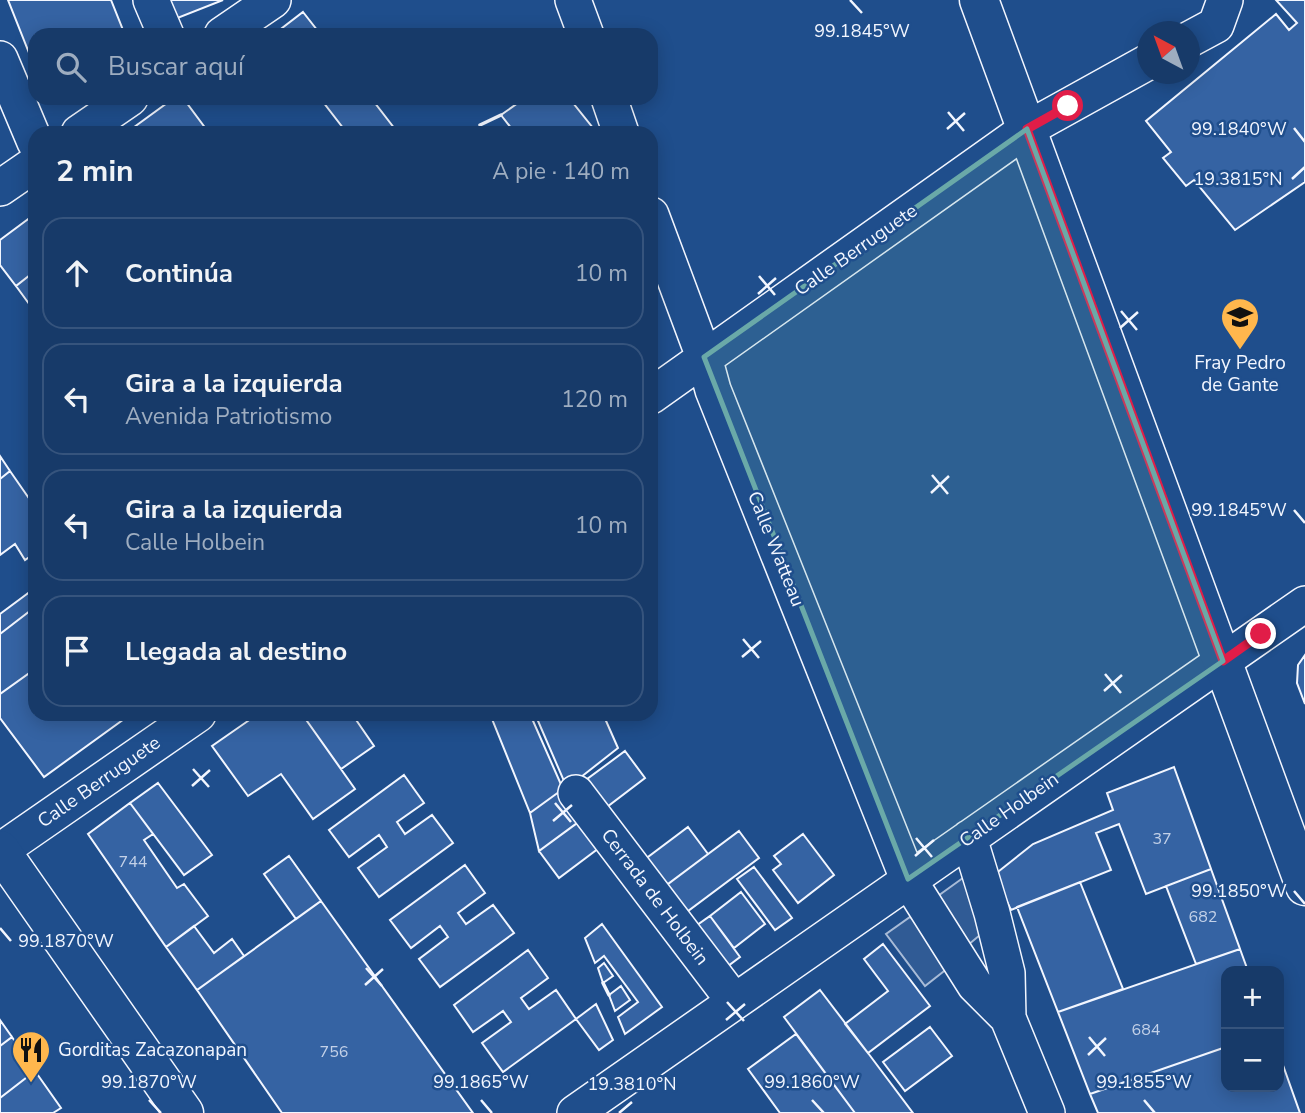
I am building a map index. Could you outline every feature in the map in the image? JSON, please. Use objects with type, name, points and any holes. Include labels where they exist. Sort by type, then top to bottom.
[{"type":"main road","points":[[987,3],[1027,129],[1305,886]]},
{"type":"main road","points":[[0,851],[184,1113]]},
{"type":"street","points":[[151,0],[163,28]]},
{"type":"street","points":[[232,28],[273,0]]},
{"type":"street","points":[[573,0],[583,28]]},
{"type":"street","points":[[1200,33],[1216,25],[1225,0]]},
{"type":"street","points":[[0,59],[28,126]]},
{"type":"street","name":"Calle Berruguete","points":[[658,391],[1027,129],[1137,68]]},
{"type":"street","points":[[89,126],[120,105]]},
{"type":"street","points":[[611,105],[618,126]]},
{"type":"street","points":[[0,188],[28,169]]},
{"type":"street","name":"Calle Watteau","points":[[658,234],[718,403],[908,880],[975,985],[1008,1018]]},
{"type":"street","name":"Calle Holbein","points":[[575,1113],[1305,604]]},
{"type":"street","name":"Calle Berruguete","points":[[0,851],[188,721]]},
{"type":"street","name":"Cerrada de Holbein","points":[[576,793],[734,1001]]},
{"type":"street","points":[[969,838],[1007,973],[1008,1018],[1047,1113]]},
{"type":"highlighted area","points":[[1027,129],[1223,661],[908,879],[704,357]]},
{"type":"shaded area","points":[[967,875],[986,930],[962,950],[931,901]]},
{"type":"shaded area","points":[[910,917],[928,926],[948,968],[925,986],[886,934]]},
{"type":"building","points":[[8,0],[111,0],[122,28],[28,28],[28,50]]},
{"type":"building","points":[[168,0],[223,0],[175,19]]},
{"type":"building","points":[[1276,0],[1305,0],[1305,182],[1235,230],[1194,180],[1186,186],[1163,158],[1171,152],[1146,121],[1191,84],[1200,84],[1200,77],[1276,14],[1289,30],[1297,23]]},
{"type":"building","points":[[303,12],[316,28],[282,28]]},
{"type":"building","points":[[164,105],[188,105],[204,126],[136,126]]},
{"type":"building","points":[[325,105],[376,105],[393,126],[342,126]]},
{"type":"building","points":[[515,105],[575,105],[591,126],[510,126],[501,115]]},
{"type":"building","points":[[28,219],[28,277],[16,286],[0,265],[0,240]]},
{"type":"building","points":[[28,277],[28,302],[16,286]]},
{"type":"building","points":[[0,456],[10,471],[0,479]]},
{"type":"building","points":[[10,471],[28,497],[28,558],[25,560],[15,544],[0,555],[0,479]]},
{"type":"building","points":[[28,593],[28,612],[0,634],[0,614]]},
{"type":"building","points":[[28,612],[28,674],[0,694],[0,634]]},
{"type":"building","points":[[1305,655],[1305,704],[1297,683],[1298,665]]},
{"type":"building","points":[[28,674],[28,721],[121,721],[44,777],[0,718],[0,694]]},
{"type":"building","points":[[248,721],[307,721],[355,789],[313,819],[281,774],[248,796],[212,746]]},
{"type":"building","points":[[307,721],[357,721],[374,746],[341,769]]},
{"type":"building","points":[[493,721],[533,721],[563,789],[530,813]]},
{"type":"building","points":[[538,721],[606,721],[618,748],[567,788]]},
{"type":"building","points":[[625,751],[645,778],[599,813],[579,785]]},
{"type":"building","points":[[1174,767],[1211,869],[1146,894],[1119,824],[1096,833],[1111,870],[1011,910],[994,875],[1033,844],[1113,810],[1107,793]]},
{"type":"building","points":[[404,775],[424,803],[397,822],[405,834],[432,815],[453,843],[379,897],[358,868],[387,847],[379,835],[349,857],[329,830]]},
{"type":"building","points":[[158,783],[212,855],[184,875],[130,803]]},
{"type":"building","points":[[563,789],[588,815],[539,851],[530,813]]},
{"type":"building","points":[[130,803],[153,834],[144,840],[177,888],[184,884],[208,916],[166,947],[88,834]]},
{"type":"building","points":[[588,815],[607,842],[559,878],[539,851]]},
{"type":"building","points":[[688,827],[708,854],[664,887],[644,860]]},
{"type":"building","points":[[739,831],[759,858],[684,914],[664,887]]},
{"type":"building","points":[[803,834],[834,875],[798,903],[773,870],[781,864],[774,856]]},
{"type":"building","points":[[289,856],[321,901],[296,919],[264,874]]},
{"type":"building","points":[[465,865],[485,893],[458,913],[466,924],[493,905],[514,933],[440,987],[419,959],[448,937],[440,926],[411,948],[390,920]]},
{"type":"building","points":[[754,867],[792,918],[775,930],[737,879]]},
{"type":"building","points":[[1211,869],[1240,949],[1196,964],[1166,886]]},
{"type":"building","points":[[1080,882],[1123,989],[1058,1012],[1017,907]]},
{"type":"building","points":[[741,892],[765,924],[734,948],[710,916]]},
{"type":"building","points":[[321,901],[473,1113],[282,1113],[197,990]]},
{"type":"building","points":[[710,916],[740,957],[724,969],[693,928]]},
{"type":"building","points":[[602,924],[662,1007],[625,1034],[618,1017],[638,1002],[604,956],[595,963],[585,938]]},
{"type":"building","points":[[194,926],[214,953],[232,939],[244,956],[197,990],[166,947]]},
{"type":"building","points":[[883,944],[930,1006],[868,1053],[845,1024],[888,991],[864,959]]},
{"type":"building","points":[[1240,949],[1246,966],[1221,966],[1221,1049],[1090,1094],[1058,1012]]},
{"type":"building","points":[[528,950],[548,978],[521,998],[529,1009],[556,990],[576,1019],[503,1072],[482,1043],[511,1022],[503,1011],[473,1032],[454,1005]]},
{"type":"building","points":[[604,963],[613,976],[603,983],[598,968]]},
{"type":"building","points":[[621,986],[630,1000],[615,1011],[609,995]]},
{"type":"building","points":[[820,990],[913,1113],[855,1113],[784,1017]]},
{"type":"building","points":[[596,1004],[613,1040],[599,1050],[576,1019]]},
{"type":"building","points":[[0,1020],[12,1037],[0,1046]]},
{"type":"building","points":[[930,1027],[952,1056],[905,1091],[883,1062]]},
{"type":"building","points":[[796,1034],[855,1113],[780,1113],[748,1069]]},
{"type":"building","points":[[12,1037],[35,1071],[0,1098],[0,1046]]},
{"type":"building","points":[[1221,1049],[1221,1092],[1284,1092],[1284,1068],[1300,1113],[1098,1113],[1090,1094]]},
{"type":"building","name":"Gorditas Zacazonapan","points":[[35,1071],[61,1108],[53,1113],[0,1113],[0,1098]]},
{"type":"wall","points":[[480,125],[501,115]]},
{"type":"wall","points":[[603,983],[609,995]]},
{"type":"place","name":"Fray Pedro de Gante","points":[[1240,351]]},
{"type":"place","name":"Gorditas Zacazonapan","points":[[31,1084]]},
{"type":"route","points":[[1068,106],[1027,129],[1223,661],[1261,634]]}]
